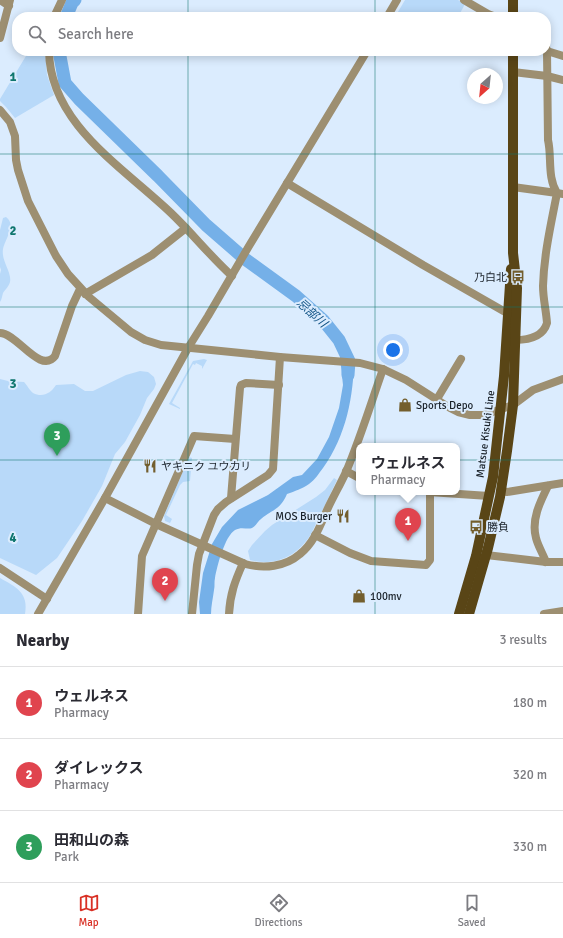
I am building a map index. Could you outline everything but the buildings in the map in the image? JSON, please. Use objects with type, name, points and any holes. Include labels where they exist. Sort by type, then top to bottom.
[{"type":"main road","points":[[513,0],[513,12]]},
{"type":"main road","name":"Matsue Kisuki Line","points":[[469,614],[486,555],[500,491],[513,405],[517,288],[513,253],[513,56]]},
{"type":"main road","name":"Matsue Kisuki Line","points":[[459,614],[476,556],[490,496],[501,409],[508,313],[509,276],[513,253]]},
{"type":"street","points":[[0,0],[10,3],[0,38]]},
{"type":"street","points":[[56,12],[62,0]]},
{"type":"street","points":[[390,12],[397,0]]},
{"type":"street","points":[[464,0],[485,12]]},
{"type":"street","points":[[551,51],[563,56]]},
{"type":"street","points":[[49,56],[54,83],[60,99],[73,120],[103,152],[171,212],[232,275]]},
{"type":"street","points":[[38,614],[105,498],[188,348],[364,56]]},
{"type":"street","points":[[547,56],[548,140],[550,149],[551,181],[560,194]]},
{"type":"street","points":[[513,72],[547,76],[563,80]]},
{"type":"street","points":[[0,110],[10,122],[15,136],[18,170],[28,200],[56,256],[82,291],[131,332],[145,340],[161,345],[188,348],[360,363],[383,369],[406,380],[458,412],[470,415],[484,415],[513,405],[533,390],[563,379]]},
{"type":"street","points":[[287,183],[424,265],[508,313]]},
{"type":"street","points":[[513,187],[560,194]]},
{"type":"street","points":[[516,340],[536,337],[542,333],[547,323],[543,287],[547,241],[560,194]]},
{"type":"street","points":[[0,333],[10,335],[40,360],[52,360],[55,356],[72,306],[82,291],[152,255],[186,228]]},
{"type":"street","points":[[192,614],[197,565],[211,521],[218,509],[231,498],[268,475],[273,469],[280,357]]},
{"type":"street","points":[[438,399],[461,359]]},
{"type":"street","points":[[356,443],[383,369]]},
{"type":"street","points":[[231,498],[239,391],[241,385],[246,383],[279,385]]},
{"type":"street","points":[[138,614],[141,563],[145,549],[194,436],[235,439]]},
{"type":"street","points":[[105,498],[156,524],[241,562],[254,566],[282,564],[300,554],[315,535],[346,471],[356,443]]},
{"type":"street","points":[[346,471],[356,476]]},
{"type":"street","points":[[500,491],[507,492],[563,484]]},
{"type":"street","points":[[546,562],[537,540],[534,520],[548,486]]},
{"type":"street","points":[[460,494],[490,496]]},
{"type":"street","points":[[315,535],[350,553],[371,561],[426,565],[430,560],[430,495]]},
{"type":"street","points":[[486,555],[546,562],[563,562]]},
{"type":"street","points":[[229,614],[234,582],[241,562]]},
{"type":"street","points":[[0,568],[47,599]]},
{"type":"street","points":[[544,614],[563,611]]},
{"type":"shaded area","points":[[405,0],[458,0],[465,4],[461,12],[398,12]]},
{"type":"shaded area","points":[[26,56],[45,56],[47,75],[54,95],[15,118],[0,101]]},
{"type":"shaded area","points":[[6,217],[9,220],[10,228],[3,253],[10,282],[3,293],[0,302],[0,230],[3,218]]},
{"type":"shaded area","points":[[204,359],[207,360],[202,369],[202,366],[196,363],[195,365],[193,364],[172,403],[180,409],[169,404],[193,361]]},
{"type":"shaded area","points":[[140,371],[148,372],[154,377],[156,384],[154,389],[147,398],[140,415],[125,442],[115,454],[102,486],[82,521],[57,558],[36,575],[0,558],[0,379],[24,382],[33,393],[43,395],[52,390],[56,385],[74,384],[85,391],[93,391],[126,375]]},
{"type":"shaded area","points":[[189,457],[192,458],[190,481],[183,482],[180,485],[166,515],[172,519],[170,523],[165,521],[164,516]]},
{"type":"shaded area","points":[[334,478],[337,480],[311,534],[300,548],[293,554],[277,561],[259,562],[250,560],[248,551],[265,531],[316,497],[325,490]]},
{"type":"shaded area","points":[[0,578],[11,584],[23,596],[26,607],[25,614],[0,614]]},
{"type":"water","points":[[340,357],[354,357],[354,372],[347,415],[338,443],[331,456],[311,482],[301,489],[287,494],[279,506],[253,527],[238,529],[231,533],[222,552],[218,566],[211,614],[200,614],[199,602],[203,573],[212,544],[222,527],[238,510],[268,495],[293,477],[302,475],[317,459],[329,437],[339,408],[343,385]]},
{"type":"waterway","name":"忌部川","points":[[68,12],[75,0]]},
{"type":"waterway","name":"忌部川","points":[[60,56],[65,83],[79,99],[206,225],[245,259],[296,296],[323,320],[339,340],[349,361],[348,375]]},
{"type":"place","name":"乃白北","points":[[518,277]]},
{"type":"place","name":"Sports Depo","points":[[405,405]]},
{"type":"place","name":"田和山の森","points":[[57,456]]},
{"type":"place","name":"ヤキニク ユウカリ","points":[[150,466]]},
{"type":"place","name":"MOS Burger","points":[[343,516]]},
{"type":"place","name":"勝負","points":[[476,527]]},
{"type":"place","name":"ウェルネス","points":[[408,541]]},
{"type":"place","name":"100mv","points":[[359,596]]},
{"type":"place","name":"ダイレックス","points":[[165,601]]}]
